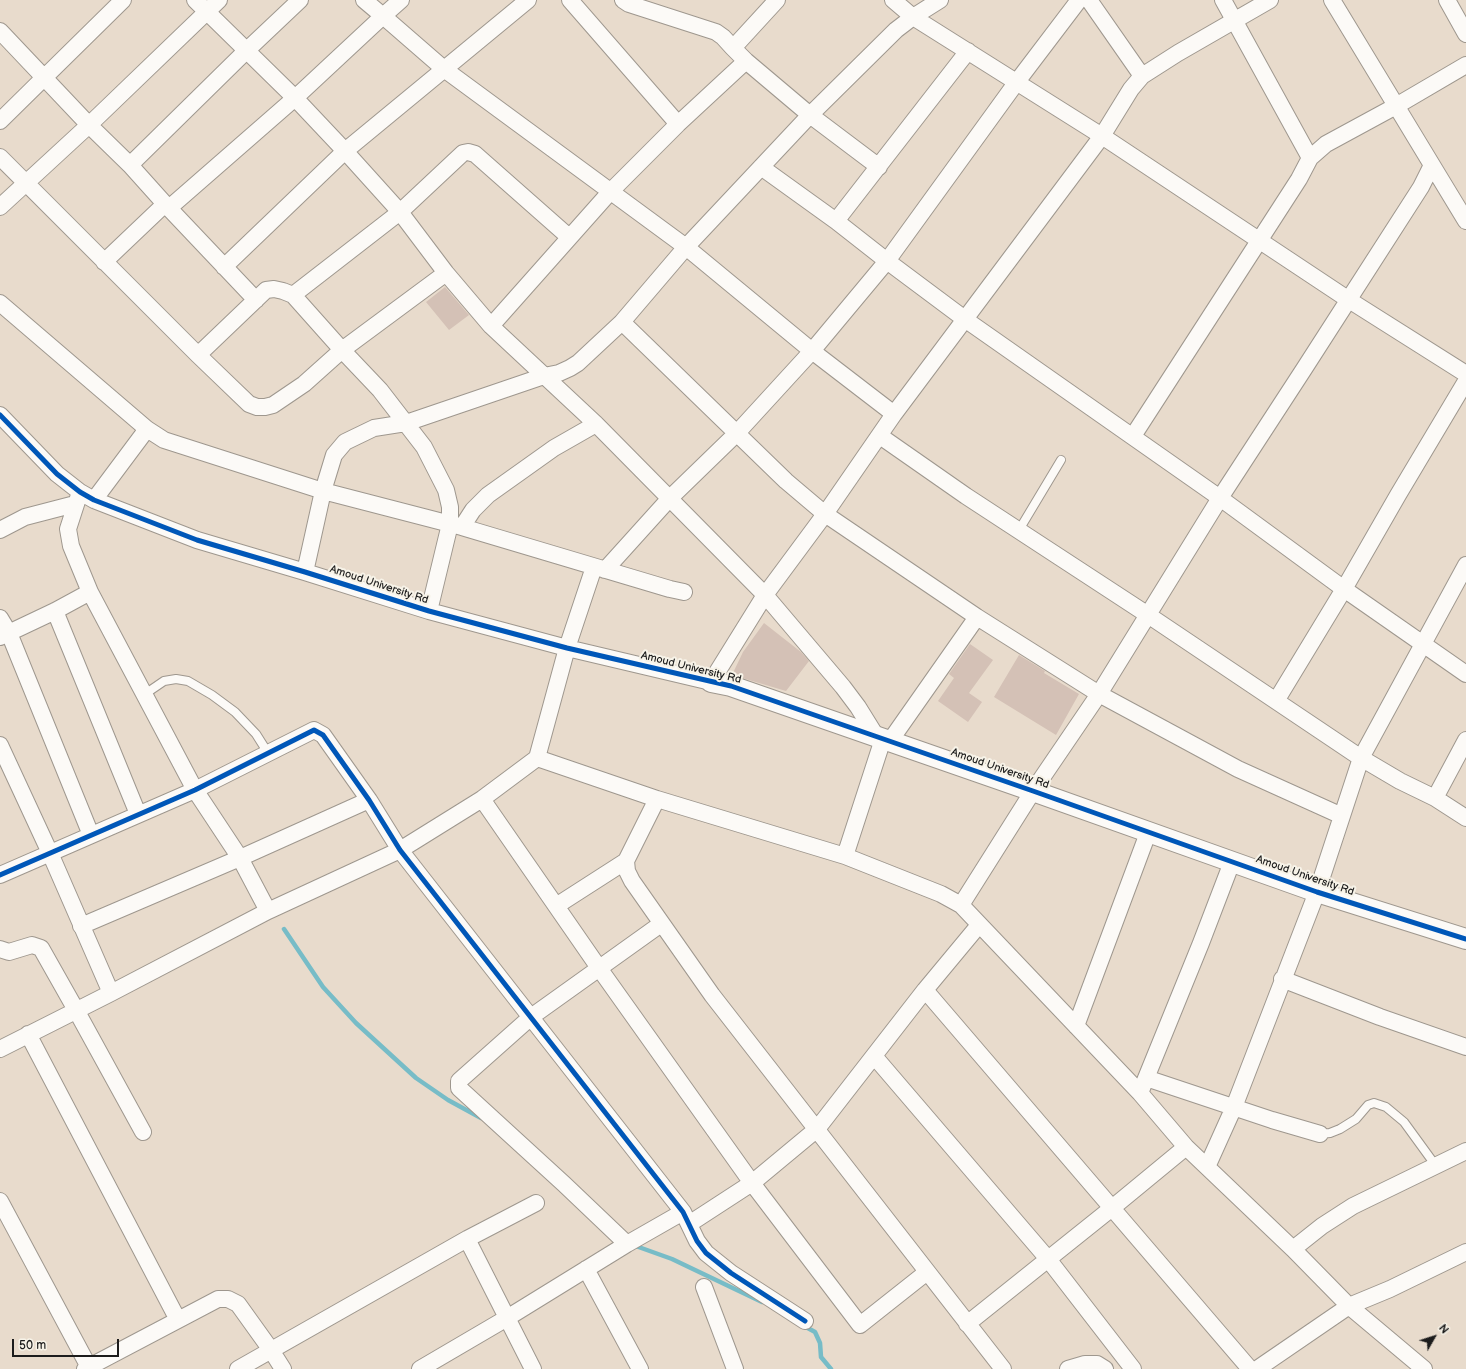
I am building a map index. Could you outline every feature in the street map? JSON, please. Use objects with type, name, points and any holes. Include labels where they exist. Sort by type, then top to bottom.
[{"type":"street","points":[[0,121],[122,0]]},
{"type":"street","points":[[195,0],[296,98],[345,151],[400,212],[446,273],[491,326],[596,424],[766,595],[844,687],[883,739]]},
{"type":"street","points":[[0,207],[89,126],[219,0]]},
{"type":"street","points":[[130,165],[300,0]]},
{"type":"street","points":[[364,0],[444,69],[686,247],[812,351],[894,414]]},
{"type":"street","points":[[104,262],[167,206],[296,98],[401,0]]},
{"type":"street","points":[[224,267],[345,151],[528,0]]},
{"type":"street","points":[[623,0],[629,4],[716,32],[723,37],[746,61],[810,115],[879,167]]},
{"type":"street","points":[[733,48],[777,0]]},
{"type":"street","points":[[893,0],[914,17],[1016,83],[1102,136],[1349,300],[1466,374]]},
{"type":"street","points":[[305,572],[323,491],[334,455],[345,442],[374,428],[406,423],[565,370],[578,363],[622,322],[686,247],[810,115],[896,30],[940,0]]},
{"type":"street","points":[[0,1049],[268,911],[400,850],[482,799],[537,758],[567,648],[600,568],[736,434],[812,351],[887,261],[1016,83],[1079,0]]},
{"type":"street","points":[[1088,0],[1142,76]]},
{"type":"street","points":[[1223,0],[1310,158]]},
{"type":"street","points":[[712,682],[766,595],[825,514],[894,414],[966,320],[1102,136],[1131,89],[1142,76],[1270,0]]},
{"type":"street","points":[[1332,0],[1466,221]]},
{"type":"street","points":[[1447,0],[1466,34]]},
{"type":"street","points":[[574,1],[678,124]]},
{"type":"street","points":[[2,36],[44,77],[89,126],[130,165],[256,300]]},
{"type":"street","points":[[836,221],[968,51]]},
{"type":"street","points":[[491,326],[610,192],[678,124],[746,61]]},
{"type":"street","points":[[1133,436],[1300,179],[1310,158],[1326,144],[1396,106],[1466,65]]},
{"type":"street","points":[[293,295],[400,212],[463,153],[468,152],[475,154],[569,237]]},
{"type":"street","points":[[0,157],[198,355],[249,404],[257,407],[273,405],[304,384],[342,350],[446,273]]},
{"type":"street","points":[[961,905],[1033,791],[1099,694],[1220,498],[1421,187],[1432,165]]},
{"type":"street","points":[[761,167],[836,221],[966,320],[1133,436],[1344,589],[1466,674]]},
{"type":"street","points":[[198,355],[266,290],[274,289],[293,295],[380,390],[424,447],[446,490],[456,525]]},
{"type":"street","points":[[0,303],[147,429],[164,440],[185,448],[323,491],[456,525],[684,592]]},
{"type":"street","points":[[622,322],[678,375],[736,434],[786,481],[825,514],[977,617],[1099,694],[1238,769],[1342,816]]},
{"type":"street","points":[[1276,701],[1344,589],[1466,381]]},
{"type":"street","name":"Amoud University Rd","points":[[0,415],[78,498],[94,500],[197,540],[429,611],[567,648],[731,686],[1317,892],[1466,939]]},
{"type":"street","points":[[429,611],[456,525],[488,495],[554,448],[596,424]]},
{"type":"street","points":[[94,500],[147,429]]},
{"type":"street","points":[[880,436],[966,496],[1148,615],[1361,758],[1435,798],[1466,818]]},
{"type":"street","points":[[0,530],[25,517],[78,498]]},
{"type":"street","points":[[78,498],[68,529],[71,546],[90,592],[195,790],[240,858],[268,911]]},
{"type":"street","points":[[1207,1167],[1234,1107],[1282,979],[1317,892],[1361,758],[1466,565]]},
{"type":"street","points":[[4,635],[55,611],[90,592]]},
{"type":"street","points":[[55,611],[138,814]]},
{"type":"street","points":[[845,856],[883,739],[977,617]]},
{"type":"street","points":[[0,618],[4,635],[91,835]]},
{"type":"street","points":[[0,874],[195,790],[314,730],[323,735],[369,800],[400,850],[686,1218],[696,1241],[706,1253],[731,1273],[805,1321]]},
{"type":"street","points":[[1435,798],[1466,740]]},
{"type":"street","points":[[0,745],[50,853],[111,993]]},
{"type":"street","points":[[537,758],[657,800],[845,856],[941,894],[961,905],[1076,1026],[1143,1085],[1186,1147],[1293,1249],[1349,1306],[1424,1369]]},
{"type":"street","points":[[482,799],[599,968],[752,1183],[860,1325],[927,1272]]},
{"type":"street","points":[[81,926],[240,858],[369,800]]},
{"type":"street","points":[[556,906],[626,861],[657,800]]},
{"type":"street","points":[[1076,1026],[1148,833]]},
{"type":"street","points":[[626,861],[627,871],[632,881],[712,995],[1003,1369]]},
{"type":"street","points":[[1143,1085],[1202,943],[1232,862]]},
{"type":"street","points":[[627,1244],[459,1088],[459,1082],[531,1017],[661,924]]},
{"type":"street","points":[[420,1369],[507,1318],[627,1244],[686,1218],[752,1183],[817,1129],[925,990],[979,924]]},
{"type":"street","points":[[0,949],[9,952],[32,945],[41,948],[143,1132]]},
{"type":"street","points":[[1282,979],[1380,1017],[1466,1047]]},
{"type":"street","points":[[925,990],[1250,1369]]},
{"type":"street","points":[[28,1034],[178,1320]]},
{"type":"street","points":[[874,1056],[1048,1259],[1133,1369]]},
{"type":"street","points":[[1143,1085],[1234,1107],[1320,1134]]},
{"type":"street","points":[[967,1324],[1186,1147]]},
{"type":"street","points":[[1293,1249],[1322,1226],[1353,1206],[1466,1151]]},
{"type":"street","points":[[0,1201],[88,1368],[218,1299],[228,1299],[238,1304],[283,1369]]},
{"type":"street","points":[[238,1369],[536,1202]]},
{"type":"street","points":[[468,1239],[533,1369]]},
{"type":"street","points":[[1257,1369],[1349,1306],[1390,1289],[1466,1252]]},
{"type":"street","points":[[586,1269],[640,1369]]},
{"type":"street","points":[[704,1287],[735,1369]]},
{"type":"street","points":[[1068,1369],[1085,1364],[1098,1364],[1105,1369]]},
{"type":"lane","points":[[1019,530],[1061,460]]},
{"type":"lane","points":[[145,694],[164,681],[176,679],[188,681],[212,695],[235,712],[256,734],[268,753]]},
{"type":"lane","points":[[1320,1134],[1330,1133],[1340,1129],[1356,1119],[1368,1105],[1374,1103],[1386,1107],[1404,1122],[1436,1166]]},
{"type":"building","points":[[445,287],[469,315],[449,330],[426,302]]},
{"type":"building","points":[[764,623],[801,652],[809,661],[786,691],[732,675],[743,652]]},
{"type":"building","points":[[970,644],[993,660],[969,693],[982,702],[968,722],[938,701],[954,678],[949,674]]},
{"type":"building","points":[[1019,655],[1045,671],[1044,673],[1079,694],[1056,735],[994,697]]},
{"type":"waterway","points":[[284,929],[323,987],[356,1023],[416,1078],[448,1100],[481,1118]]},
{"type":"waterway","points":[[633,1245],[672,1259],[762,1302]]},
{"type":"waterway","points":[[804,1326],[815,1332],[820,1343],[821,1357],[831,1369]]},
{"type":"cycle path","points":[[0,415],[57,474],[80,492],[94,500],[197,540],[429,611],[567,648],[731,686],[1317,892],[1466,939]]},
{"type":"cycle path","points":[[0,875],[195,790],[314,730],[323,735],[369,800],[400,850],[683,1212],[697,1241],[706,1253],[731,1273],[805,1321]]}]
